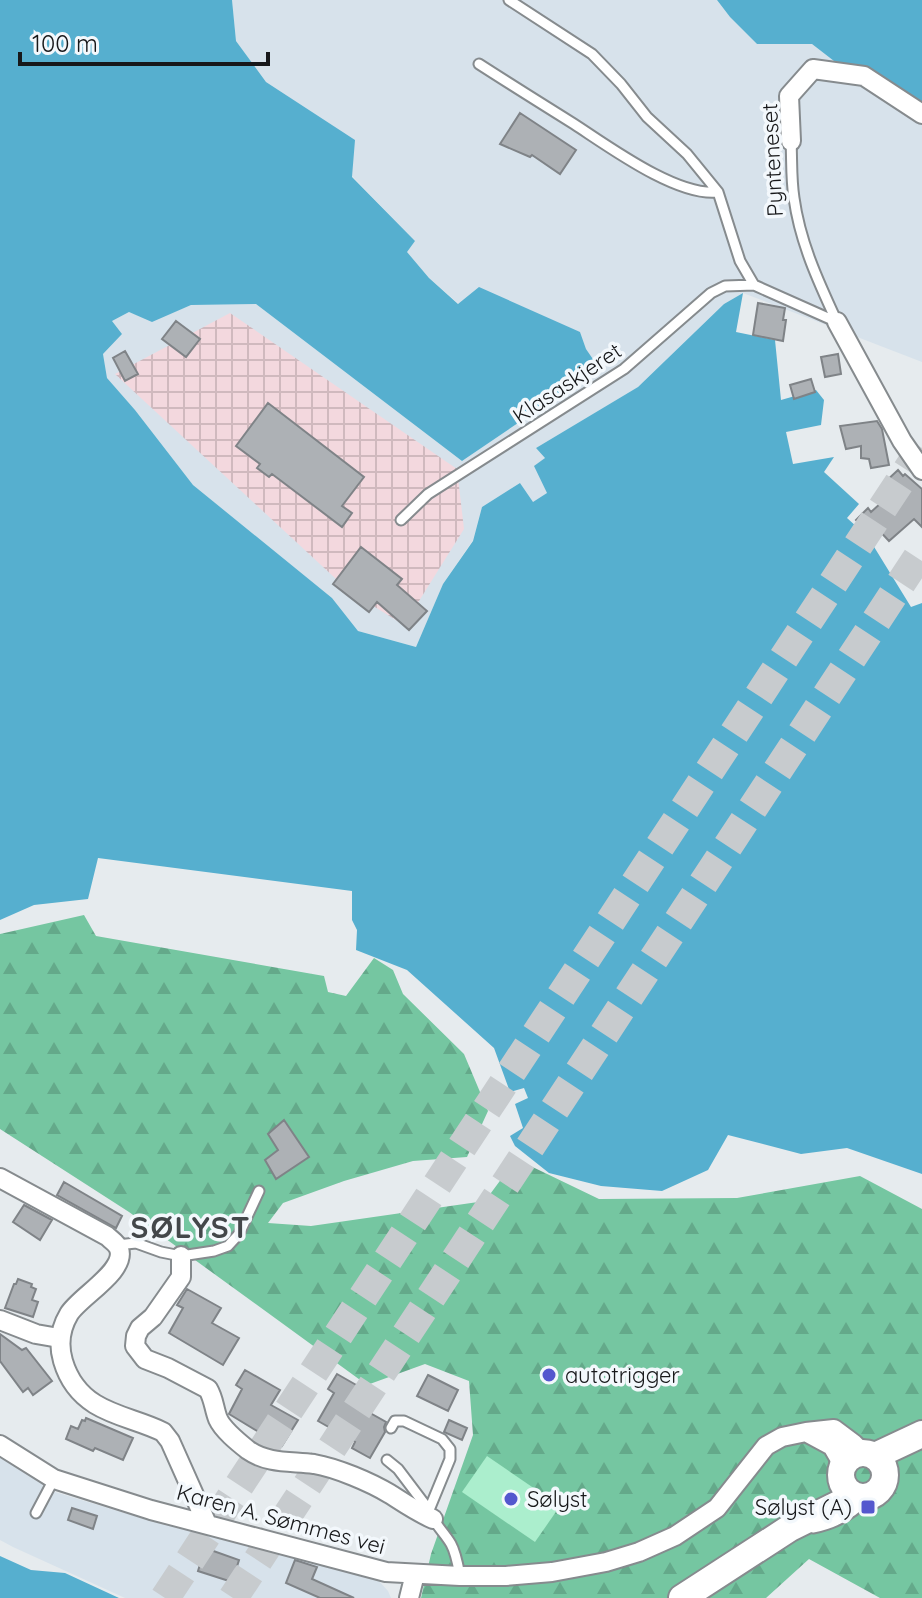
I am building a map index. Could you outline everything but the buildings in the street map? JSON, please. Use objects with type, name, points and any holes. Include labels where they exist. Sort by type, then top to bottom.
[{"type":"main road","points":[[790,1528],[803,1511],[922,1434]]},
{"type":"main road","points":[[862,1497],[843,1487],[878,1460]]},
{"type":"main road","points":[[682,1598],[790,1528],[881,1489],[878,1460]]},
{"type":"street","name":"Pynteneset","points":[[791,141],[789,96],[813,69],[864,76],[922,114]]},
{"type":"street","points":[[837,322],[902,441],[922,470]]},
{"type":"street","points":[[0,1178],[107,1236],[121,1251],[116,1266],[68,1315],[59,1338],[66,1371],[76,1388],[95,1404],[163,1432],[170,1441],[207,1524]]},
{"type":"street","points":[[181,1256],[181,1277],[136,1336],[135,1346],[142,1356],[208,1389],[219,1421],[250,1451],[278,1462],[330,1468],[386,1492],[417,1512],[431,1515]]},
{"type":"street","points":[[0,1320],[36,1334],[59,1338]]},
{"type":"street","name":"Karen A. Sømmes vei","points":[[0,1445],[54,1479],[123,1502],[386,1572],[460,1576],[552,1572],[639,1552],[675,1536],[717,1508],[766,1446],[782,1437],[806,1432],[832,1446],[878,1460]]},
{"type":"street","points":[[409,1598],[415,1574]]},
{"type":"lane","points":[[509,0],[592,54],[647,117],[687,154],[718,192],[740,261],[754,285],[837,322]]},
{"type":"lane","points":[[479,64],[643,168],[697,190],[718,192]]},
{"type":"lane","name":"Pynteneset","points":[[791,141],[793,194],[803,242],[837,322]]},
{"type":"lane","name":"Klasaskjeret","points":[[401,520],[428,494],[624,369],[711,293],[725,286],[754,285]]},
{"type":"lane","points":[[117,1245],[136,1243],[181,1256],[228,1246],[239,1234],[259,1191]]},
{"type":"lane","points":[[391,1428],[397,1420],[404,1421],[442,1439],[450,1449],[450,1459],[431,1515]]},
{"type":"lane","points":[[387,1460],[398,1469],[451,1543],[460,1576]]},
{"type":"lane","points":[[36,1513],[54,1479]]},
{"type":"shaded area","points":[[232,0],[717,0],[757,44],[812,44],[834,61],[868,70],[922,104],[922,362],[743,293],[724,304],[638,387],[536,448],[545,458],[535,466],[547,493],[533,503],[520,483],[482,507],[473,540],[443,584],[416,647],[358,631],[332,598],[193,485],[107,378],[103,354],[122,334],[112,321],[129,312],[152,321],[191,305],[256,304],[462,461],[599,368],[586,349],[580,332],[459,304],[429,278],[406,251],[415,241],[352,176],[354,140],[266,82],[236,41]]},
{"type":"shaded area","points":[[230,313],[457,469],[464,529],[404,625],[349,591],[115,374]]},
{"type":"shaded area","points":[[0,1457],[55,1492],[151,1521],[343,1568],[378,1580],[391,1598],[125,1598],[0,1540]]},
{"type":"green space","points":[[84,915],[96,936],[324,976],[328,992],[346,996],[374,958],[393,970],[403,994],[464,1054],[488,1111],[467,1157],[413,1161],[344,1181],[283,1203],[268,1223],[311,1226],[485,1201],[516,1159],[599,1199],[737,1198],[860,1176],[922,1209],[922,1598],[880,1598],[809,1559],[766,1598],[421,1598],[431,1554],[473,1435],[469,1381],[425,1364],[367,1385],[129,1212],[0,1129],[0,934]]},
{"type":"green space","name":"Sølyst","points":[[487,1456],[560,1506],[535,1542],[462,1492]]},
{"type":"water","points":[[0,0],[232,0],[236,41],[266,82],[355,140],[352,177],[415,241],[407,252],[429,278],[458,304],[479,287],[580,332],[586,349],[599,368],[462,461],[256,304],[191,305],[152,322],[129,312],[112,321],[122,334],[103,354],[107,378],[193,485],[332,598],[358,631],[416,647],[443,584],[473,541],[482,507],[520,483],[533,502],[547,493],[534,466],[545,458],[536,448],[638,387],[724,304],[743,293],[736,332],[775,340],[781,400],[816,390],[824,400],[821,425],[786,432],[793,464],[834,457],[824,472],[859,504],[847,518],[868,537],[911,607],[922,603],[922,1174],[847,1148],[801,1154],[728,1135],[708,1170],[662,1191],[601,1186],[549,1173],[515,1146],[510,1136],[523,1128],[515,1104],[528,1098],[524,1088],[510,1092],[494,1048],[407,970],[356,950],[352,891],[98,858],[88,899],[34,905],[0,920]]},
{"type":"water","points":[[717,0],[922,0],[922,104],[868,70],[834,61],[812,44],[757,44]]},
{"type":"water","points":[[0,1556],[31,1570],[65,1573],[119,1598],[0,1598]]},
{"type":"tunnel","points":[[165,1598],[922,448]]},
{"type":"tunnel","points":[[233,1598],[922,551]]},
{"type":"place","name":"autotrigger","points":[[549,1375]]},
{"type":"place","name":"Sølyst","points":[[511,1499]]},
{"type":"place","name":"Sølyst (A)","points":[[868,1507]]},
{"type":"district","name":"SØLYST","points":[[191,1227]]}]
